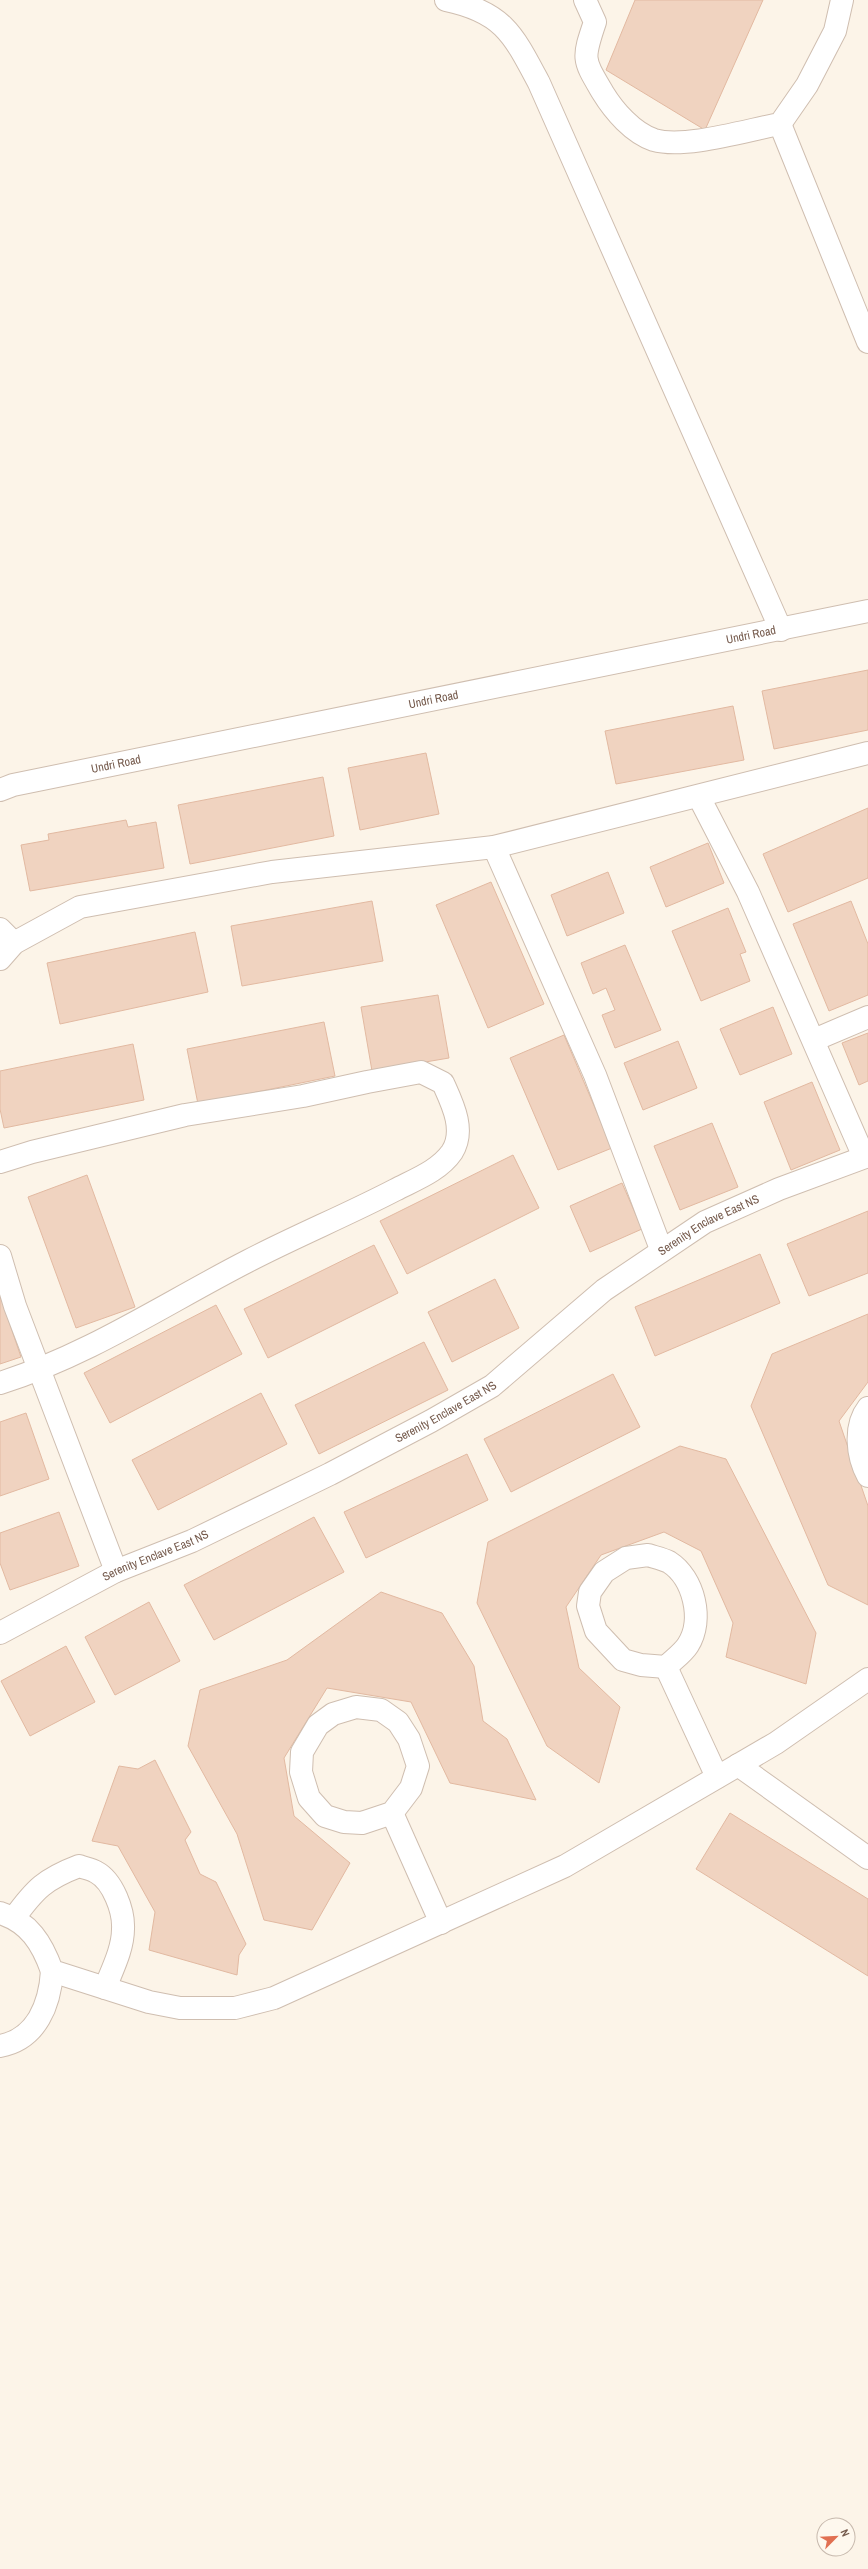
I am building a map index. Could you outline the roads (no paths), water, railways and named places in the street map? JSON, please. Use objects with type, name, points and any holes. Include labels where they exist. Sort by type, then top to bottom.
[{"type":"street","points":[[446,0],[466,4],[495,18],[516,38],[539,83],[781,630]]},
{"type":"street","points":[[585,0],[595,22],[587,46],[586,63],[608,100],[630,126],[653,140],[679,143],[780,124],[807,85],[836,31],[842,0]]},
{"type":"street","points":[[780,124],[868,342]]},
{"type":"street","name":"Undri Road","points":[[0,790],[13,785],[781,630],[868,611]]},
{"type":"street","points":[[5,944],[80,907],[272,872],[494,847],[699,797],[868,753]]},
{"type":"street","points":[[699,797],[748,892],[866,1156]]},
{"type":"street","points":[[494,847],[595,1075],[661,1249]]},
{"type":"street","points":[[814,1040],[868,1017]]},
{"type":"street","points":[[0,1162],[32,1152],[184,1116],[303,1096],[421,1072],[443,1083],[456,1112],[458,1129],[452,1151],[433,1170],[367,1204],[249,1260],[80,1353],[41,1370],[0,1383]]},
{"type":"street","name":"Serenity Enclave East NS","points":[[0,1633],[116,1572],[192,1541],[330,1474],[431,1422],[492,1386],[604,1290],[661,1249],[705,1222],[779,1189],[866,1156]]},
{"type":"street","points":[[0,1256],[15,1306],[41,1370],[116,1572]]},
{"type":"street","points":[[868,1408],[859,1424],[860,1448],[868,1476]]},
{"type":"street","points":[[648,1555],[668,1562],[685,1578],[694,1599],[695,1627],[688,1646],[666,1667],[641,1665],[623,1660],[596,1631],[588,1606],[590,1592],[604,1572],[626,1558],[648,1555]]},
{"type":"street","points":[[666,1667],[717,1777]]},
{"type":"street","points":[[52,1971],[149,2002],[180,2008],[235,2008],[274,1998],[565,1866],[776,1743],[868,1679]]},
{"type":"street","points":[[356,1707],[381,1710],[398,1722],[409,1739],[418,1766],[411,1788],[392,1813],[362,1823],[344,1822],[325,1816],[309,1798],[300,1772],[302,1752],[318,1725],[333,1714],[356,1707]]},
{"type":"street","points":[[738,1766],[868,1858]]},
{"type":"street","points":[[392,1813],[442,1923]]},
{"type":"street","points":[[0,2046],[27,2033],[42,2015],[50,1993],[52,1971],[44,1948],[31,1930],[7,1916],[33,1890],[58,1874],[79,1866],[97,1872],[110,1886],[118,1901],[123,1928],[118,1954],[105,1988]]}]
